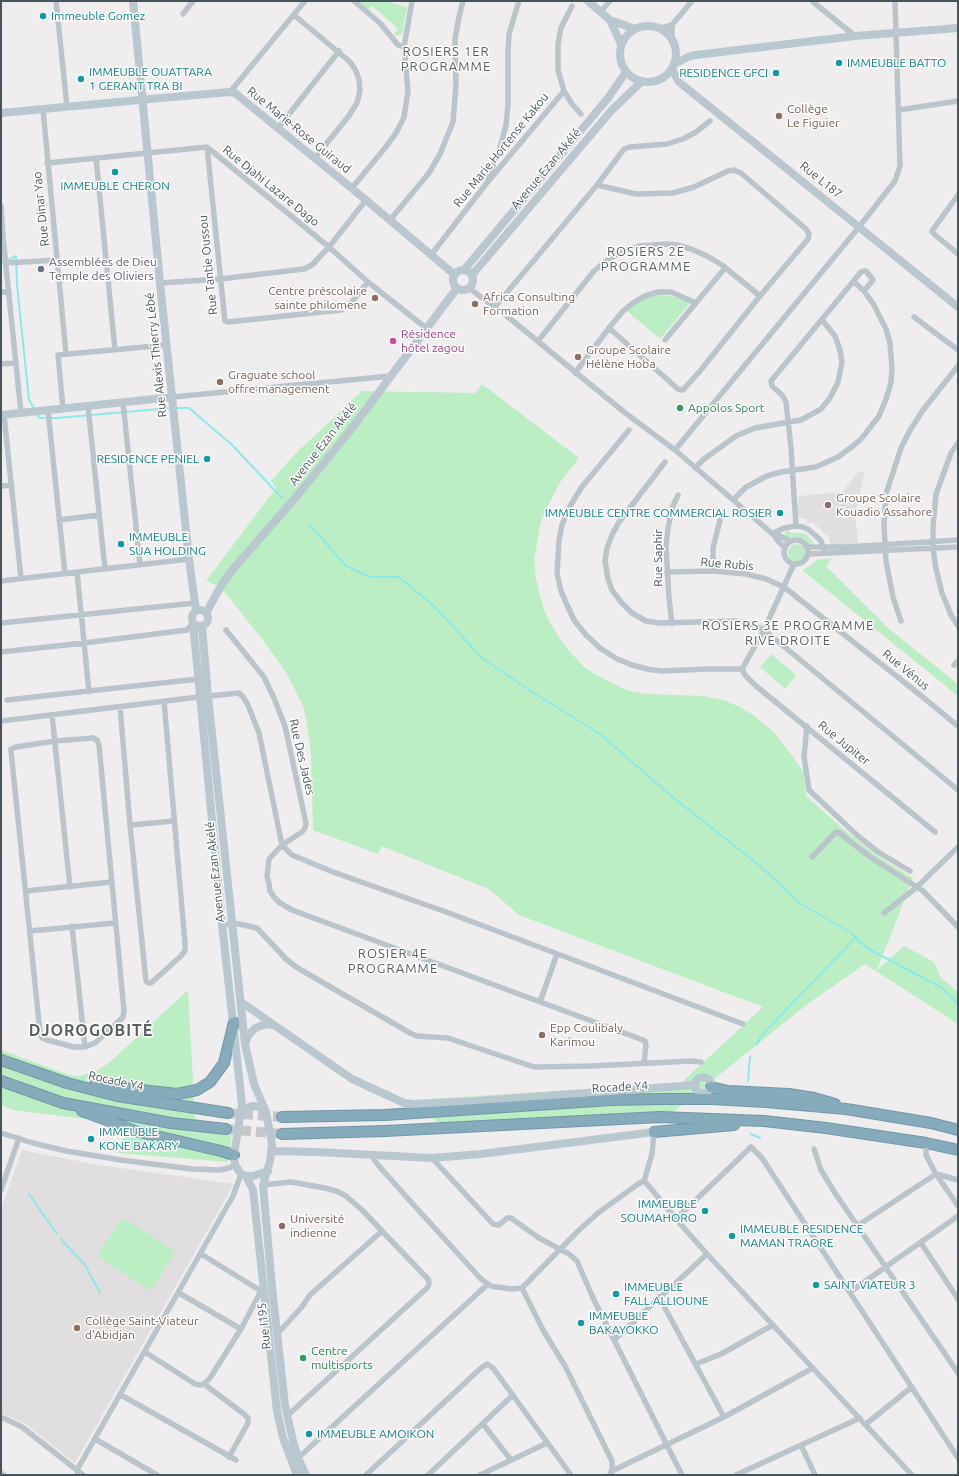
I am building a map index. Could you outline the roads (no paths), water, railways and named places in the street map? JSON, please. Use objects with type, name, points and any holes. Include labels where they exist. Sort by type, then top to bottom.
[{"type":"highway","points":[[67,1083],[177,1094],[197,1090],[210,1082],[224,1063],[234,1022]]},
{"type":"highway","name":"Rocade Y4","points":[[1,1060],[67,1083],[117,1096],[228,1113]]},
{"type":"highway","points":[[1,1081],[135,1131],[221,1151],[235,1160]]},
{"type":"highway","points":[[711,1087],[728,1091],[789,1094],[814,1098],[831,1102],[846,1109]]},
{"type":"highway","name":"Rocade Y4","points":[[282,1117],[385,1115],[660,1098],[766,1102],[846,1109],[931,1123],[958,1130]]},
{"type":"highway","points":[[63,1103],[171,1123],[226,1129]]},
{"type":"highway","points":[[282,1134],[385,1131],[660,1117],[764,1122],[826,1128],[926,1143],[958,1150]]},
{"type":"highway","points":[[654,1132],[764,1122]]},
{"type":"street","points":[[56,1],[67,107]]},
{"type":"street","name":"Rue Alexis Thierry Lébé","points":[[132,1],[166,344],[195,607]]},
{"type":"street","points":[[183,14],[194,1]]},
{"type":"street","points":[[230,92],[305,1]]},
{"type":"street","points":[[354,1],[380,23],[398,44],[404,47]]},
{"type":"street","points":[[351,189],[385,148],[396,133],[404,117],[408,91],[404,47],[412,1]]},
{"type":"street","points":[[390,220],[428,173],[440,154],[451,127],[455,104],[455,39],[463,1]]},
{"type":"street","points":[[486,184],[500,148],[506,125],[508,105],[508,52],[510,34],[519,1]]},
{"type":"street","points":[[588,1],[610,20],[635,29]]},
{"type":"street","points":[[600,11],[610,1]]},
{"type":"street","points":[[661,28],[672,25],[692,1]]},
{"type":"street","points":[[812,1],[855,36]]},
{"type":"street","points":[[675,450],[889,190],[898,173],[900,166],[895,1]]},
{"type":"street","name":"Rue Marie Hortense Kakou","points":[[431,255],[486,184],[564,91],[558,70],[558,44],[561,28],[572,6]]},
{"type":"street","points":[[294,15],[339,51],[355,68],[359,79],[360,91],[357,103],[348,117],[314,159]]},
{"type":"street","points":[[610,20],[621,44]]},
{"type":"street","points":[[673,67],[676,56],[676,48],[672,39],[661,28],[648,25],[635,29],[626,35],[621,44],[619,55],[622,66],[626,72],[633,79],[641,82],[651,82],[661,79],[667,75],[673,67],[690,56],[855,36],[958,28]]},
{"type":"street","points":[[672,25],[672,39]]},
{"type":"street","points":[[676,48],[690,56]]},
{"type":"street","points":[[278,128],[339,51]]},
{"type":"street","name":"Rue L187","points":[[673,67],[679,82],[958,307]]},
{"type":"street","name":"Avenue Ezan Akélé","points":[[464,270],[608,98],[626,72]]},
{"type":"street","points":[[661,79],[679,82]]},
{"type":"street","name":"Avenue Ezan Akélé","points":[[472,275],[614,108],[641,82]]},
{"type":"street","points":[[564,91],[572,104],[581,114]]},
{"type":"street","name":"Rue Marie-Rose Guiraud","points":[[1,114],[230,92],[236,94],[455,275]]},
{"type":"street","points":[[899,110],[958,101]]},
{"type":"street","name":"Rue Dinar Yao","points":[[43,109],[66,354]]},
{"type":"street","points":[[494,308],[597,185],[626,147],[667,144],[683,139],[696,132],[710,121]]},
{"type":"street","name":"Rue Djahi Lazare Dago","points":[[48,163],[207,147],[368,282],[426,328]]},
{"type":"street","name":"Rue Tantie Oussou","points":[[207,147],[225,321],[228,322],[341,310],[351,303],[368,282]]},
{"type":"street","points":[[96,158],[115,350]]},
{"type":"street","points":[[597,185],[626,193],[673,193],[708,182],[728,171],[734,170],[741,173],[810,234],[808,239],[683,390],[676,387],[609,328]]},
{"type":"street","points":[[958,195],[932,231],[958,254]]},
{"type":"street","points":[[160,283],[220,279],[304,269],[312,266],[329,248],[366,200]]},
{"type":"street","points":[[1,206],[2,237],[6,262],[21,413]]},
{"type":"street","points":[[538,341],[594,271],[606,261],[621,252],[648,245],[677,245],[707,256],[725,268],[760,296]]},
{"type":"street","points":[[6,262],[57,260]]},
{"type":"street","points":[[665,340],[725,268]]},
{"type":"street","points":[[464,270],[472,275],[472,281],[469,288],[462,290],[457,288],[454,283],[455,275],[460,271],[464,270]]},
{"type":"street","points":[[796,526],[789,422],[784,398],[772,386],[771,382],[861,272],[864,271],[873,278],[873,282],[864,291]]},
{"type":"street","points":[[733,500],[746,487],[767,476],[792,470],[816,467],[838,457],[862,438],[874,424],[882,409],[891,383],[892,369],[890,343],[881,319],[864,291],[854,282]]},
{"type":"street","name":"Avenue Ezan Akélé","points":[[206,612],[222,584],[234,568],[296,497],[349,432],[457,288]]},
{"type":"street","points":[[469,288],[538,341],[575,373],[675,450],[774,535],[776,540],[784,547]]},
{"type":"street","points":[[1,292],[9,292]]},
{"type":"street","points":[[575,373],[609,328],[623,311],[633,302],[658,292],[671,292],[696,303]]},
{"type":"street","points":[[914,317],[958,350]]},
{"type":"street","points":[[695,468],[704,459],[736,436],[755,428],[801,420],[821,409],[830,398],[838,382],[842,362],[835,336],[822,320]]},
{"type":"street","points":[[63,409],[58,358],[60,354],[166,344]]},
{"type":"street","points":[[1,364],[16,363]]},
{"type":"street","points":[[901,621],[888,574],[884,524],[886,494],[900,448],[923,410],[958,366]]},
{"type":"street","points":[[21,578],[12,485],[2,415],[391,376]]},
{"type":"street","points":[[123,403],[140,564]]},
{"type":"street","points":[[88,406],[105,569]]},
{"type":"street","points":[[48,410],[65,574]]},
{"type":"street","points":[[629,430],[581,488],[562,525],[559,541],[557,573],[561,591],[574,620],[586,635],[600,648],[617,659],[646,669],[742,669],[764,630],[794,564]]},
{"type":"street","points":[[958,443],[951,453],[936,494],[933,527],[933,548],[942,593],[951,615],[958,626]]},
{"type":"street","points":[[665,462],[619,522],[607,548],[606,561],[608,579],[612,590],[622,602],[632,613],[646,621],[672,624],[735,621],[751,624],[764,630],[958,790]]},
{"type":"street","points":[[1,486],[12,485]]},
{"type":"street","name":"Rue Saphir","points":[[672,624],[666,547],[668,528],[673,506],[678,495]]},
{"type":"street","points":[[59,520],[99,515]]},
{"type":"street","points":[[713,571],[713,548],[720,520]]},
{"type":"street","points":[[774,535],[784,528],[796,526],[809,530],[821,541],[824,550]]},
{"type":"street","points":[[774,535],[790,541]]},
{"type":"street","points":[[797,539],[803,542],[808,550],[806,559],[800,563],[794,564],[785,558],[783,553],[784,547],[790,541],[797,539]]},
{"type":"street","points":[[886,548],[933,541],[958,540]]},
{"type":"street","points":[[808,550],[958,547]]},
{"type":"street","points":[[1,581],[189,559]]},
{"type":"street","name":"Rue Rubis","points":[[667,572],[713,571],[746,574],[766,579],[784,587]]},
{"type":"street","points":[[77,572],[88,692]]},
{"type":"street","name":"Rue Vénus","points":[[784,587],[958,726]]},
{"type":"street","points":[[1,652],[187,630],[193,623],[192,616],[195,607]]},
{"type":"street","points":[[1,623],[81,615],[195,607],[206,612],[208,620],[202,626],[197,626],[193,623]]},
{"type":"street","name":"Avenue Ezan Akélé","points":[[193,623],[199,697],[222,924],[242,1098],[242,1111]]},
{"type":"street","name":"Avenue Ezan Akélé","points":[[202,626],[245,1044],[254,1084],[266,1112]]},
{"type":"street","name":"Rue Des Jades","points":[[226,630],[264,678],[274,698],[285,726],[306,823],[302,832],[282,845],[269,859],[268,876],[270,891],[280,903],[292,910],[645,1041],[644,1062]]},
{"type":"street","name":"Rue Jupiter","points":[[742,669],[745,676],[756,686],[807,726],[935,832]]},
{"type":"street","points":[[7,700],[198,679]]},
{"type":"street","points":[[1,721],[199,697],[239,694],[248,705],[259,733],[282,845],[292,855],[333,872],[449,913],[743,1024]]},
{"type":"street","points":[[120,707],[146,981],[148,983],[152,983],[181,956],[185,950],[164,701]]},
{"type":"street","points":[[52,715],[70,886]]},
{"type":"street","points":[[807,726],[804,756],[808,790],[858,836],[878,852],[910,871]]},
{"type":"street","points":[[93,738],[98,742],[124,1012],[123,1016],[108,1033],[95,1043],[85,1047],[74,1047],[42,1038],[40,1032],[11,751],[11,749],[16,747],[55,741],[93,738]]},
{"type":"street","points":[[130,825],[174,821]]},
{"type":"street","points":[[812,858],[836,832],[838,832],[870,857],[917,887],[958,927]]},
{"type":"street","points":[[884,913],[917,887],[958,847]]},
{"type":"street","points":[[26,891],[111,882]]},
{"type":"street","points":[[30,931],[115,923]]},
{"type":"street","points":[[222,924],[251,926],[257,928],[286,959],[296,967],[417,1036],[448,1038],[534,1067],[591,1066],[644,1062],[701,1062]]},
{"type":"street","points":[[72,926],[85,1047]]},
{"type":"street","points":[[540,1002],[557,954]]},
{"type":"street","points":[[241,1002],[352,1079],[404,1103],[415,1104],[453,1102],[695,1086]]},
{"type":"street","points":[[245,1044],[248,1036],[254,1029],[268,1024],[275,1025]]},
{"type":"street","points":[[704,1076],[709,1079],[711,1087],[709,1091],[704,1093],[699,1092],[695,1086],[696,1080],[704,1076]]},
{"type":"street","points":[[1,1132],[33,1143],[92,1155],[192,1169],[220,1170],[229,1168],[235,1160],[242,1111],[253,1106],[259,1107],[266,1112]]},
{"type":"street","name":"Rue I195","points":[[266,1112],[272,1151],[268,1171],[263,1185],[265,1289],[277,1334],[287,1416],[298,1458],[306,1475]]},
{"type":"street","points":[[272,1151],[316,1152],[432,1158],[481,1154],[654,1132],[652,1154],[644,1181],[593,1218],[578,1231],[522,1288],[511,1289],[490,1286],[481,1279],[378,1165],[371,1155]]},
{"type":"street","points":[[1,1190],[19,1138]]},
{"type":"street","points":[[926,1143],[926,1155],[936,1174],[958,1206]]},
{"type":"street","points":[[676,1220],[751,1146],[762,1158],[958,1458]]},
{"type":"street","points":[[814,1149],[821,1170],[834,1193],[958,1373]]},
{"type":"street","points":[[432,1158],[493,1224],[499,1225],[507,1218],[511,1218],[539,1238],[572,1256],[576,1261],[682,1475]]},
{"type":"street","name":"Rue I195","points":[[235,1160],[253,1190],[265,1289],[277,1411],[283,1438],[297,1475]]},
{"type":"street","points":[[78,1472],[95,1439],[201,1254],[243,1175],[253,1176],[268,1171]]},
{"type":"street","points":[[857,1226],[936,1174],[958,1180]]},
{"type":"street","points":[[644,1181],[676,1220],[912,1475]]},
{"type":"street","points":[[263,1185],[291,1182],[325,1188],[346,1196],[362,1210],[428,1279],[429,1283],[428,1288],[287,1416]]},
{"type":"street","points":[[850,1292],[958,1216]]},
{"type":"street","points":[[277,1334],[301,1308],[310,1295],[382,1231]]},
{"type":"street","points":[[921,1242],[958,1299]]},
{"type":"street","points":[[145,1352],[195,1384],[204,1384],[210,1378],[265,1289],[201,1254]]},
{"type":"street","points":[[614,1340],[707,1254]]},
{"type":"street","points":[[298,1458],[488,1284]]},
{"type":"street","points":[[522,1288],[543,1330],[565,1366],[612,1461],[611,1473]]},
{"type":"street","points":[[179,1293],[241,1329]]},
{"type":"street","points":[[659,1298],[724,1417]]},
{"type":"street","points":[[696,1364],[721,1354],[772,1325]]},
{"type":"street","points":[[366,1475],[487,1364],[493,1368],[571,1475]]},
{"type":"street","points":[[611,1473],[724,1417],[813,1368]]},
{"type":"street","points":[[204,1384],[248,1418],[248,1423],[229,1457]]},
{"type":"street","points":[[866,1424],[912,1387]]},
{"type":"street","points":[[121,1395],[236,1460]]},
{"type":"street","points":[[428,1475],[513,1395]]},
{"type":"street","points":[[1,1417],[22,1427],[83,1475]]},
{"type":"street","points":[[736,1475],[747,1473],[801,1445],[860,1418]]},
{"type":"street","points":[[483,1424],[510,1460]]},
{"type":"street","points":[[95,1439],[157,1475]]},
{"type":"street","points":[[480,1475],[547,1443]]},
{"type":"street","points":[[801,1445],[815,1475]]},
{"type":"waterway","points":[[1,264],[16,256],[17,285],[29,400],[35,410]]},
{"type":"waterway","points":[[37,414],[40,418],[57,418],[171,408]]},
{"type":"waterway","points":[[176,408],[189,408],[231,444],[283,499]]},
{"type":"waterway","points":[[310,525],[346,566],[370,577],[399,577],[434,606],[482,658],[534,693],[600,734],[670,795],[760,866],[801,904],[850,932],[867,948],[942,988],[958,1004]]},
{"type":"waterway","points":[[757,1044],[761,1036],[856,937]]},
{"type":"waterway","points":[[748,1081],[750,1056]]},
{"type":"waterway","points":[[751,1134],[760,1138]]},
{"type":"waterway","points":[[29,1194],[57,1234]]},
{"type":"waterway","points":[[61,1239],[85,1265],[100,1293]]},
{"type":"tunnel","points":[[228,1113],[282,1117]]},
{"type":"tunnel","points":[[226,1129],[282,1134]]},
{"type":"place","name":"Immeuble Gomez","points":[[43,16]]},
{"type":"place","name":"IMMEUBLE BATTO","points":[[839,63]]},
{"type":"place","name":"RESIDENCE GFCI","points":[[776,73]]},
{"type":"place","name":"IMMEUBLE OUATTARA 1 GERANT TRA BI","points":[[81,79]]},
{"type":"place","name":"Collège Le Figuier","points":[[779,116]]},
{"type":"place","name":"IMMEUBLE CHERON","points":[[115,172]]},
{"type":"place","name":"Assemblées de Dieu Temple des Oliviers","points":[[41,269]]},
{"type":"place","name":"Centre préscolaire sainte philomene","points":[[375,298]]},
{"type":"place","name":"Africa Consulting Formation","points":[[475,304]]},
{"type":"place","name":"Résidence hôtel zagou","points":[[393,341]]},
{"type":"place","name":"Groupe Scolaire Hélène Hoba","points":[[578,357]]},
{"type":"place","name":"Graguate school offre management","points":[[220,382]]},
{"type":"place","name":"Appolos Sport","points":[[680,408]]},
{"type":"place","name":"RESIDENCE PENIEL","points":[[207,459]]},
{"type":"place","name":"Groupe Scolaire Kouadio Assahore","points":[[828,505]]},
{"type":"place","name":"IMMEUBLE CENTRE COMMERCIAL ROSIER","points":[[780,513]]},
{"type":"place","name":"IMMEUBLE SUA HOLDING","points":[[121,544]]},
{"type":"place","name":"Epp Coulibaly Karimou","points":[[542,1035]]},
{"type":"place","name":"IMMEUBLE KONE BAKARY","points":[[91,1139]]},
{"type":"place","name":"IMMEUBLE SOUMAHORO","points":[[705,1211]]},
{"type":"place","name":"Université indienne","points":[[282,1226]]},
{"type":"place","name":"IMMEUBLE RESIDENCE MAMAN TRAORE","points":[[732,1236]]},
{"type":"place","name":"SAINT VIATEUR 3","points":[[816,1285]]},
{"type":"place","name":"IMMEUBLE FALL ALLIOUNE","points":[[616,1294]]},
{"type":"place","name":"IMMEUBLE BAKAYOKKO","points":[[581,1323]]},
{"type":"place","name":"Collège Saint-Viateur d'Abidjan","points":[[77,1328]]},
{"type":"place","name":"Centre multisports","points":[[303,1358]]},
{"type":"place","name":"IMMEUBLE AMOIKON","points":[[309,1434]]},
{"type":"district","name":"ROSIERS 1ER PROGRAMME","points":[[446,60]]},
{"type":"district","name":"ROSIERS 2E PROGRAMME","points":[[646,260]]},
{"type":"district","name":"ROSIERS 3E PROGRAMME RIVE DROITE","points":[[788,634]]},
{"type":"district","name":"ROSIER 4E PROGRAMME","points":[[393,962]]},
{"type":"district","name":"DJOROGOBITÉ","points":[[91,1031]]}]
